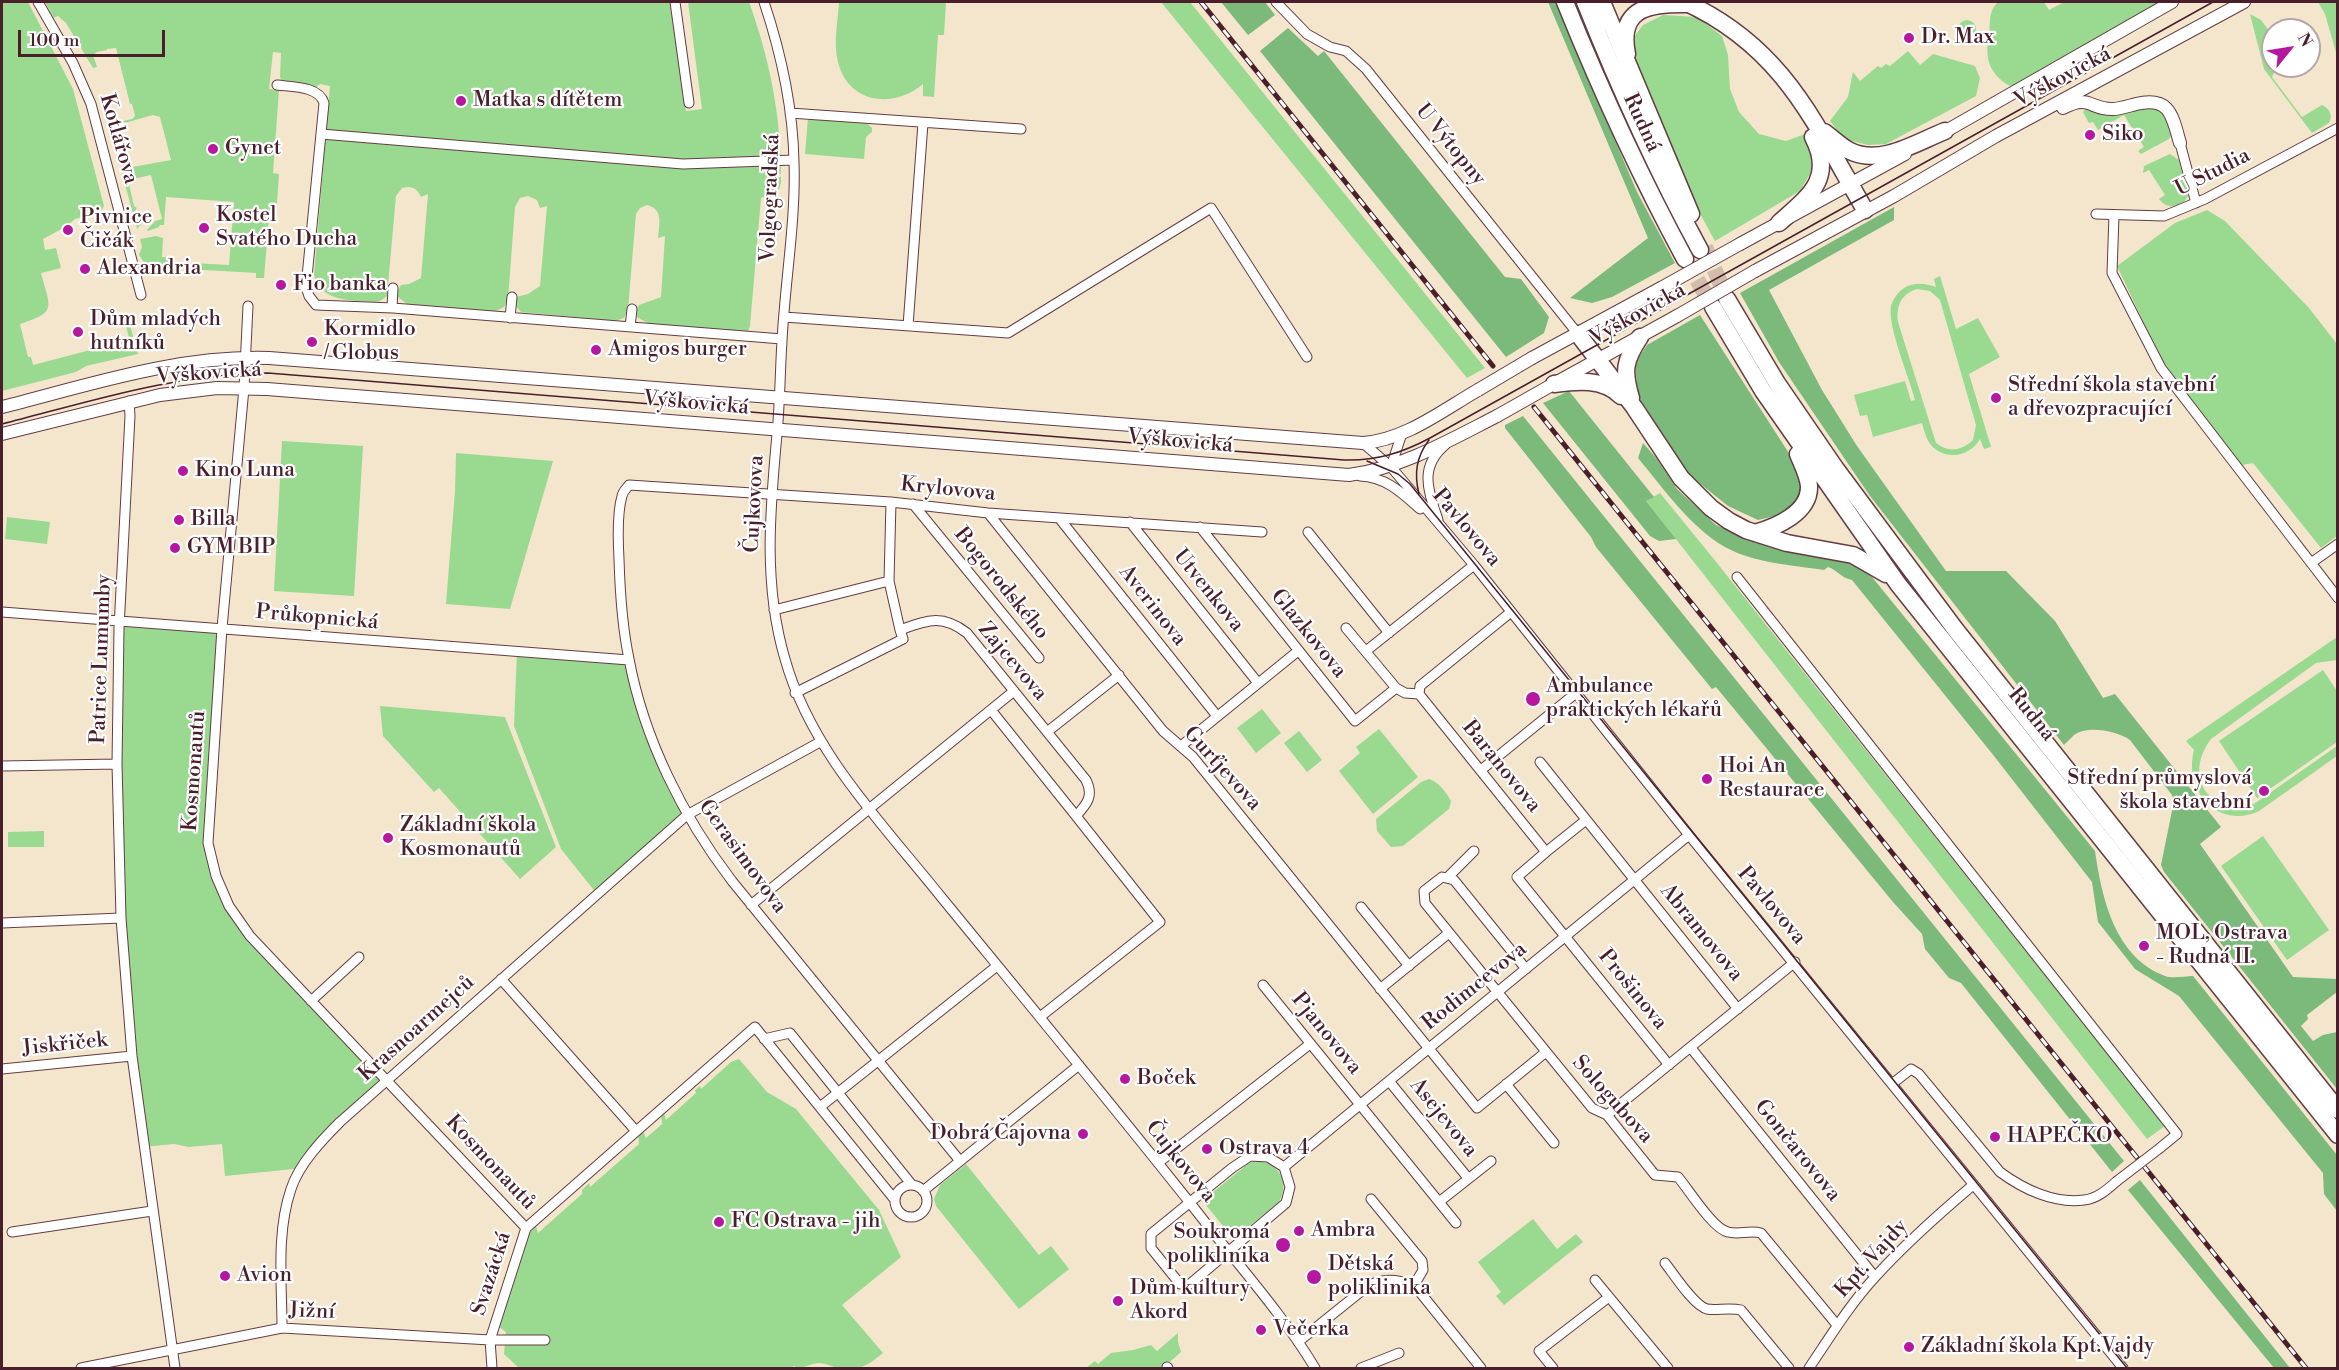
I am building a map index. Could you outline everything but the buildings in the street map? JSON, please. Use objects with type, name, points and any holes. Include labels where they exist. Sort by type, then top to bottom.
[{"type":"highway","name":"Rudná","points":[[1565,2],[1602,94],[1644,182],[1685,259]]},
{"type":"highway","name":"Rudná","points":[[1585,2],[1619,86],[1658,172],[1702,249],[1632,76]]},
{"type":"highway","points":[[1602,2],[1632,76]]},
{"type":"highway","points":[[1632,76],[1625,39],[1632,17],[1641,10],[1656,4],[1688,3],[1714,16],[1739,33],[1779,70],[1865,210]]},
{"type":"highway","points":[[1810,123],[1848,150],[1871,157],[1892,153],[1946,131]]},
{"type":"highway","points":[[1779,223],[1811,194],[1819,177],[1821,154],[1810,123]]},
{"type":"highway","name":"Rudná","points":[[2337,1110],[1894,550],[1720,303],[1763,391],[1898,584],[2337,1135]]},
{"type":"highway","points":[[1578,334],[1634,407],[1669,463],[1691,490],[1729,521],[1755,533],[1787,543],[1853,555],[1873,565],[1898,584]]},
{"type":"highway","points":[[1634,407],[1625,368],[1632,349],[1640,337]]},
{"type":"highway","points":[[1552,385],[1579,381],[1605,385],[1634,407]]},
{"type":"highway","points":[[1755,533],[1784,522],[1800,507],[1808,495],[1809,486],[1806,473],[1785,423]]},
{"type":"street","name":"Kotlářova","points":[[38,2],[73,63],[91,104],[141,295]]},
{"type":"street","points":[[675,2],[689,103]]},
{"type":"street","name":"Volgogradská","points":[[764,2],[775,36],[790,113],[794,160],[780,399]]},
{"type":"street","name":"U Výtopny","points":[[1276,2],[1307,34],[1330,47],[1346,51],[1365,69],[1578,334]]},
{"type":"street","name":"Výškovická","points":[[2,407],[159,368],[245,357],[1363,443],[1374,442],[1402,434],[1532,358],[1946,131],[2172,2]]},
{"type":"street","name":"Výškovická","points":[[2,434],[129,401],[192,390],[244,388],[1349,475],[1391,467],[1497,416],[1996,136],[2244,2]]},
{"type":"street","points":[[277,85],[315,92],[322,97],[324,103],[306,287],[316,305],[392,308],[782,339]]},
{"type":"street","points":[[1996,136],[2034,124],[2076,102],[2084,101],[2115,109],[2155,101],[2163,104],[2172,115],[2196,203]]},
{"type":"street","points":[[790,113],[1021,129]]},
{"type":"street","points":[[908,326],[923,123]]},
{"type":"street","name":"U Studia","points":[[2096,214],[2164,216],[2196,203],[2337,129]]},
{"type":"street","points":[[321,134],[683,164],[794,160]]},
{"type":"street","points":[[784,317],[1008,333],[1211,208],[1306,357]]},
{"type":"street","points":[[2114,215],[2112,273],[2161,368],[2337,598]]},
{"type":"street","points":[[392,308],[393,288]]},
{"type":"street","points":[[510,318],[512,297]]},
{"type":"street","name":"Kosmonautů","points":[[248,306],[244,388],[222,628],[208,843],[216,876],[229,906],[250,936],[526,1228]]},
{"type":"street","points":[[630,327],[632,309]]},
{"type":"street","name":"Čujkovova","points":[[780,399],[771,494],[770,567],[774,610],[784,658],[795,693],[820,742],[870,808],[1189,1202],[1298,1342],[1312,1367]]},
{"type":"street","name":"Patrice Lumumby","points":[[129,401],[117,764],[121,918],[132,1056],[175,1368]]},
{"type":"street","points":[[1391,467],[1402,434]]},
{"type":"street","points":[[1440,525],[1428,491],[1427,479],[1430,466],[1438,451],[1451,440]]},
{"type":"street","name":"Pavlovova","points":[[1363,443],[1391,467],[1474,565],[1689,835],[1795,962],[2123,1368]]},
{"type":"street","points":[[1349,475],[1370,476],[1385,482],[1440,525]]},
{"type":"street","name":"Krylovova","points":[[630,485],[891,502],[988,513],[1262,532]]},
{"type":"street","name":"Gerasimovova","points":[[630,485],[622,494],[618,544],[621,608],[629,660],[639,699],[657,750],[687,815],[704,844],[751,905],[960,1161]]},
{"type":"street","points":[[795,693],[902,634],[889,581],[891,502]]},
{"type":"street","name":"Bogorodského","points":[[914,504],[1039,658]]},
{"type":"street","name":"Gurťjevova","points":[[988,513],[1163,731],[1193,757],[1477,1108],[1506,1084]]},
{"type":"street","name":"Averinova","points":[[1059,518],[1217,716]]},
{"type":"street","name":"Utvenkova","points":[[1130,522],[1258,682]]},
{"type":"street","name":"Glazkovova","points":[[1200,527],[1355,721],[1396,688]]},
{"type":"street","points":[[1308,532],[1389,633]]},
{"type":"street","points":[[2311,563],[2337,544]]},
{"type":"street","points":[[1366,651],[1474,565]]},
{"type":"street","points":[[1737,578],[2177,1134],[2107,1190],[2085,1200],[2038,1194],[2016,1184],[2000,1172],[1919,1074],[1911,1069],[1893,1084]]},
{"type":"street","points":[[774,610],[889,581]]},
{"type":"street","name":"Průkopnická","points":[[2,612],[629,660]]},
{"type":"street","points":[[1346,628],[1396,688],[1405,693],[1419,694],[1420,686],[1511,612]]},
{"type":"street","name":"Zajcevova","points":[[902,634],[925,621],[941,620],[956,624],[968,633],[1086,780],[1090,789],[1089,801],[1076,816]]},
{"type":"street","points":[[1181,746],[1298,651]]},
{"type":"street","points":[[1047,732],[1119,675]]},
{"type":"street","points":[[751,905],[1014,691]]},
{"type":"street","points":[[1481,771],[1576,693]]},
{"type":"street","name":"Baranovova","points":[[1419,694],[1546,852]]},
{"type":"street","points":[[990,710],[1160,922],[1040,1017]]},
{"type":"street","name":"Krasnoarmejců","points":[[282,1328],[282,1226],[291,1188],[315,1147],[339,1122],[687,815],[820,742]]},
{"type":"street","name":"Baranovova","points":[[1540,762],[1635,880]]},
{"type":"street","points":[[2,766],[117,764]]},
{"type":"street","points":[[1566,937],[1517,877],[1586,820]]},
{"type":"street","name":"Rodimcevova","points":[[1284,1167],[1689,835]]},
{"type":"street","points":[[1474,850],[1447,878],[1454,880],[1526,969]]},
{"type":"street","name":"Sologubova","points":[[1447,878],[1442,877],[1424,891],[1425,903],[1592,1108],[1607,1115],[1655,1175],[1678,1177],[1719,1229],[1731,1233],[1750,1230],[1761,1233],[1837,1326]]},
{"type":"street","name":"Abramovova","points":[[1635,880],[1738,1009]]},
{"type":"street","points":[[1361,907],[1409,966]]},
{"type":"street","points":[[2,923],[121,918]]},
{"type":"street","points":[[1380,989],[1449,933]]},
{"type":"street","name":"Prošinova","points":[[1566,937],[1669,1065]]},
{"type":"street","points":[[311,1001],[359,957]]},
{"type":"street","name":"Abramovova","points":[[1607,1115],[1795,962]]},
{"type":"street","points":[[820,1107],[997,966]]},
{"type":"street","points":[[501,979],[636,1131]]},
{"type":"street","name":"Pjanovova","points":[[1263,985],[1360,1105]]},
{"type":"street","name":"Svazácká","points":[[492,1368],[490,1340],[526,1228],[755,1027],[895,1200]]},
{"type":"street","points":[[764,1039],[790,1033],[912,1185],[923,1191],[926,1198],[925,1207],[914,1217],[899,1212],[895,1200],[900,1189],[912,1185]]},
{"type":"street","points":[[1158,1163],[1310,1044]]},
{"type":"street","name":"Gončarovova","points":[[1691,1048],[1875,1276]]},
{"type":"street","points":[[1546,1052],[1506,1084],[1554,1143]]},
{"type":"street","name":"Jiskřiček","points":[[4,1069],[132,1056]]},
{"type":"street","points":[[923,1191],[1079,1065]]},
{"type":"street","name":"Asejevova","points":[[1389,1081],[1468,1178]]},
{"type":"street","points":[[1360,1105],[1456,1223]]},
{"type":"street","points":[[1268,1157],[1284,1167],[1290,1187],[1286,1203],[1190,1284],[1186,1286],[1178,1282],[1153,1250],[1149,1241],[1152,1232],[1246,1158],[1268,1157]]},
{"type":"street","name":"Asejevova","points":[[1438,1202],[1491,1161]]},
{"type":"street","name":"Kpt. Vajdy","points":[[1809,1368],[1875,1276],[1944,1210],[1974,1185]]},
{"type":"street","points":[[1371,1199],[1422,1261],[1423,1270],[1413,1287]]},
{"type":"street","points":[[12,1232],[153,1211]]},
{"type":"street","points":[[1665,1263],[1697,1303],[1707,1309],[1729,1307],[1741,1310],[1789,1368]]},
{"type":"street","points":[[1298,1342],[1369,1285],[1379,1281],[1393,1280],[1407,1282],[1413,1287],[1481,1368]]},
{"type":"street","points":[[1595,1280],[1668,1368]]},
{"type":"street","points":[[1553,1368],[1539,1351],[1609,1297]]},
{"type":"street","name":"Jižní","points":[[81,1368],[282,1328],[490,1340],[545,1340]]},
{"type":"street","points":[[1362,1368],[1399,1353]]},
{"type":"green space","points":[[2,2],[28,2],[73,89],[104,206],[101,212],[75,219],[43,239],[45,250],[56,248],[61,268],[41,273],[48,301],[46,312],[20,324],[28,357],[31,357],[33,365],[98,348],[98,346],[129,338],[126,326],[130,325],[138,354],[86,366],[76,372],[2,391]]},
{"type":"green space","points":[[45,2],[671,2],[686,111],[702,109],[688,2],[749,2],[768,65],[776,108],[781,174],[778,174],[778,177],[781,177],[781,183],[779,190],[761,198],[748,332],[649,324],[637,317],[636,311],[639,305],[661,297],[665,236],[658,238],[658,214],[656,210],[647,205],[640,208],[636,214],[628,309],[624,318],[615,321],[521,312],[515,305],[516,297],[528,294],[540,286],[547,206],[540,208],[537,200],[528,196],[520,198],[515,207],[508,299],[504,307],[494,312],[407,304],[398,297],[397,292],[401,285],[421,278],[428,194],[421,197],[416,189],[411,187],[402,188],[396,196],[387,296],[375,302],[348,300],[323,291],[314,275],[330,86],[320,84],[315,88],[283,83],[280,77],[281,53],[273,52],[269,89],[279,90],[273,173],[279,174],[277,203],[269,218],[264,278],[256,278],[256,273],[154,267],[144,262],[139,255],[142,247],[140,239],[156,236],[163,238],[162,257],[174,258],[174,262],[229,265],[234,202],[166,197],[164,225],[148,231],[155,221],[162,219],[151,175],[128,180],[134,206],[137,208],[135,211],[137,218],[146,219],[137,229],[121,169],[171,160],[160,117],[153,115],[114,126],[113,123],[132,119],[135,116],[116,48],[93,55],[97,67],[93,68],[66,23],[58,16],[54,18]]},
{"type":"green space","points":[[839,2],[946,2],[944,35],[938,35],[934,97],[923,96],[923,84],[899,97],[886,99],[873,98],[851,87],[843,76],[837,55]]},
{"type":"green space","points":[[1161,2],[1190,2],[1485,368],[1467,378]]},
{"type":"green space","points":[[1221,2],[1265,2],[1275,15],[1248,35]]},
{"type":"green space","points":[[1548,2],[1556,2],[1637,192],[1675,263],[1612,297],[1592,303],[1570,298],[1648,238]]},
{"type":"green space","points":[[1998,2],[2044,2],[2049,10],[2064,2],[2162,2],[2010,86],[1992,70],[1987,49],[1990,17]]},
{"type":"green space","points":[[2318,2],[2337,2],[2337,56],[2325,14]]},
{"type":"green space","points":[[2250,14],[2261,20],[2261,57]]},
{"type":"green space","points":[[1663,15],[1697,17],[1722,36],[1728,55],[1730,89],[1739,112],[1759,134],[1786,141],[1808,133],[1817,168],[1811,172],[1800,191],[1715,241],[1691,197],[1635,65],[1633,38],[1643,25]]},
{"type":"green space","points":[[1963,20],[1971,20],[1976,25],[1974,36],[1963,38],[1958,33],[1958,25]]},
{"type":"green space","points":[[1288,28],[1318,56],[1324,51],[1505,277],[1521,279],[1549,317],[1544,333],[1506,357],[1260,51]]},
{"type":"green space","points":[[1908,51],[1920,65],[1933,54],[1975,66],[1980,78],[1976,96],[1886,144],[1868,145],[1844,139],[1830,121],[1848,97],[1853,72],[1860,81],[1878,66],[1881,68],[1886,64],[1890,66]]},
{"type":"green space","points":[[2271,78],[2302,117],[2322,105],[2330,112],[2329,123],[2312,133]]},
{"type":"green space","points":[[2148,105],[2164,111],[2172,134],[2169,139],[2141,154],[2138,151],[2144,147],[2124,115],[2098,130],[2093,122],[2089,123],[2083,112],[2088,106]]},
{"type":"green space","points":[[808,118],[867,123],[872,128],[872,132],[866,137],[864,159],[805,154]]},
{"type":"green space","points":[[2170,154],[2179,160],[2188,196],[2184,202],[2171,206],[2159,199],[2165,195],[2149,170],[2143,173],[2144,166]]},
{"type":"green space","points":[[1894,207],[1894,220],[1769,290],[1822,390],[1857,446],[1946,571],[2006,571],[2055,621],[2103,698],[2115,694],[2221,827],[2200,844],[2293,977],[2337,979],[2337,992],[2307,1015],[2308,1019],[2301,1026],[2313,1041],[2323,1035],[2337,1032],[2337,1089],[2164,872],[2161,865],[2174,801],[2172,795],[2130,740],[2124,737],[2102,730],[2087,730],[2074,735],[2064,745],[1870,496],[1779,362],[1740,293]]},
{"type":"green space","points":[[2207,210],[2225,221],[2309,308],[2337,344],[2337,536],[2321,548],[2253,463],[2242,465],[2163,364],[2117,266],[2175,223]]},
{"type":"green space","points":[[1940,276],[1956,329],[1978,318],[2000,357],[1969,374],[1991,447],[1984,449],[1980,439],[1970,450],[1957,455],[1943,453],[1931,445],[1922,423],[1873,437],[1867,415],[1860,416],[1854,395],[1905,381],[1911,401],[1915,400],[1892,326],[1891,306],[1896,296],[1904,288],[1920,284],[1936,287],[1934,279]],"holes":[[[1917,289],[1930,291],[1940,300],[1976,425],[1973,440],[1964,447],[1955,449],[1936,443],[1898,322],[1898,311],[1903,297]]]},
{"type":"green space","points":[[1700,315],[1801,472],[1800,497],[1783,514],[1758,520],[1728,506],[1688,474],[1638,396],[1635,363],[1647,345]]},
{"type":"green space","points":[[1569,391],[1654,497],[1646,501],[1676,539],[1659,541],[1650,536],[1543,403]]},
{"type":"green space","points":[[1523,416],[2124,1161],[2112,1172],[1961,983],[1949,978],[1925,949],[1922,934],[1716,687],[1712,689],[1596,547],[1591,537],[1505,428],[1505,425]]},
{"type":"green space","points":[[282,441],[363,446],[354,596],[274,591]]},
{"type":"green space","points":[[1643,443],[1677,489],[1716,525],[1745,537],[1846,560],[1872,577],[2095,851],[2107,907],[2123,941],[2134,955],[2148,967],[2165,976],[2193,976],[2337,1155],[2337,1211],[2324,1194],[2323,1173],[2179,996],[2135,969],[2098,922],[2092,882],[1852,580],[1828,567],[1824,570],[1773,563],[1748,557],[1725,547],[1689,518],[1638,458]]},
{"type":"green space","points":[[456,453],[553,461],[510,609],[446,604]]},
{"type":"green space","points":[[1660,493],[2165,1126],[2147,1139],[1646,501]]},
{"type":"green space","points":[[7,517],[50,522],[47,544],[5,539]]},
{"type":"green space","points":[[120,619],[222,628],[208,843],[229,906],[387,1080],[340,1122],[303,1168],[225,1176],[222,1144],[189,1147],[174,1144],[143,1147],[121,920]]},
{"type":"green space","points":[[2337,637],[2337,660],[2316,663],[2211,739],[2199,766],[2200,779],[2205,790],[2224,804],[2238,806],[2254,804],[2337,746],[2337,756],[2259,811],[2244,816],[2230,815],[2218,811],[2207,803],[2194,780],[2192,765],[2194,750],[2186,741]]},
{"type":"green space","points":[[517,651],[629,660],[639,699],[687,815],[597,894],[561,849],[514,726]]},
{"type":"green space","points":[[2323,670],[2337,691],[2337,742],[2257,798],[2219,741]]},
{"type":"green space","points":[[380,706],[505,717],[556,847],[520,879],[439,788],[434,792],[383,736]]},
{"type":"green space","points":[[1262,709],[1281,733],[1256,753],[1237,728]]},
{"type":"green space","points":[[1379,729],[1418,777],[1373,814],[1339,771],[1360,753],[1356,747]]},
{"type":"green space","points":[[1299,731],[1322,760],[1307,772],[1284,743]]},
{"type":"green space","points":[[1429,779],[1447,794],[1451,801],[1449,809],[1403,846],[1391,847],[1377,831],[1376,819],[1421,782]]},
{"type":"green space","points":[[44,831],[44,847],[8,847],[8,832]]},
{"type":"green space","points":[[2263,836],[2329,930],[2287,960],[2221,866]]},
{"type":"green space","name":"FC Ostrava - jih","points":[[739,1059],[767,1092],[796,1109],[879,1210],[901,1257],[842,1305],[883,1353],[859,1368],[839,1368],[820,1363],[797,1368],[794,1366],[790,1368],[519,1368],[504,1354],[506,1332],[499,1327],[528,1235],[536,1226],[538,1233],[582,1194],[582,1190],[589,1183],[590,1187],[639,1144],[638,1134],[643,1131],[646,1138],[662,1124],[661,1114],[664,1113],[666,1120],[696,1093],[695,1090],[700,1086],[701,1089],[731,1062]]},
{"type":"green space","points":[[1263,1162],[1276,1169],[1283,1180],[1282,1194],[1279,1202],[1238,1235],[1232,1237],[1206,1205],[1207,1197],[1249,1163]]},
{"type":"green space","points":[[966,1164],[1039,1255],[1051,1246],[1069,1269],[1019,1309],[936,1206],[934,1199],[940,1185]]},
{"type":"green space","points":[[2140,1180],[2290,1368],[2274,1368],[2128,1190]]},
{"type":"green space","points":[[1533,1219],[1557,1249],[1576,1234],[1583,1242],[1504,1305],[1496,1296],[1501,1292],[1478,1262]]},
{"type":"green space","points":[[1178,1333],[1181,1352],[1163,1368],[1086,1368],[1095,1361],[1098,1364],[1111,1353],[1151,1345],[1157,1351]]},
{"type":"tunnel","points":[[1705,247],[1727,299]]},
{"type":"tunnel","points":[[1685,259],[1713,307]]},
{"type":"tram line","points":[[2,424],[134,390],[199,378],[268,373],[1344,460],[1378,457],[1399,452],[1430,438],[2213,2]]},
{"type":"tram line","points":[[1419,494],[1417,466],[1421,453],[1429,440]]},
{"type":"tram line","points":[[1367,461],[1398,474],[1410,484],[2127,1368]]},
{"type":"railway","points":[[1201,2],[1493,366]]},
{"type":"railway","points":[[1534,407],[2306,1368]]},
{"type":"place","name":"Dr. Max","points":[[1909,38]]},
{"type":"place","name":"Matka s dítětem","points":[[461,101]]},
{"type":"place","name":"Siko","points":[[2090,135]]},
{"type":"place","name":"Gynet","points":[[213,149]]},
{"type":"place","name":"Kostel Svatého Ducha","points":[[204,228]]},
{"type":"place","name":"Pivnice Čičák","points":[[68,230]]},
{"type":"place","name":"Alexandria","points":[[85,269]]},
{"type":"place","name":"Fio banka","points":[[281,285]]},
{"type":"place","name":"Dům mladých hutníků","points":[[78,332]]},
{"type":"place","name":"Kormidlo / Globus","points":[[312,342]]},
{"type":"place","name":"Amigos burger","points":[[596,350]]},
{"type":"place","name":"Střední škola stavební a dřevozpracující","points":[[1996,398]]},
{"type":"place","name":"Kino Luna","points":[[183,471]]},
{"type":"place","name":"Billa","points":[[179,520]]},
{"type":"place","name":"GYM BIP","points":[[175,548]]},
{"type":"place","name":"Ambulance praktických lékařů","points":[[1533,699]]},
{"type":"place","name":"Hoi An Restaurace","points":[[1707,779]]},
{"type":"place","name":"Střední průmyslová škola stavební","points":[[2264,791]]},
{"type":"place","name":"Základní škola Kosmonautů","points":[[388,838]]},
{"type":"place","name":"MOL, Ostrava - Rudná II.","points":[[2144,946]]},
{"type":"place","name":"Boček","points":[[1125,1079]]},
{"type":"place","name":"Dobrá Čajovna","points":[[1083,1134]]},
{"type":"place","name":"HAPEČKO","points":[[1995,1137]]},
{"type":"place","name":"Ostrava 4","points":[[1207,1149]]},
{"type":"place","name":"FC Ostrava - jih","points":[[719,1222]]},
{"type":"place","name":"Ambra","points":[[1299,1231]]},
{"type":"place","name":"Soukromá poliklinika","points":[[1283,1245]]},
{"type":"place","name":"Avion","points":[[225,1276]]},
{"type":"place","name":"Dětská poliklinika","points":[[1314,1277]]},
{"type":"place","name":"Dům kultury Akord","points":[[1118,1301]]},
{"type":"place","name":"Večerka","points":[[1261,1330]]},
{"type":"place","name":"Základní škola Kpt.Vajdy","points":[[1909,1347]]}]
